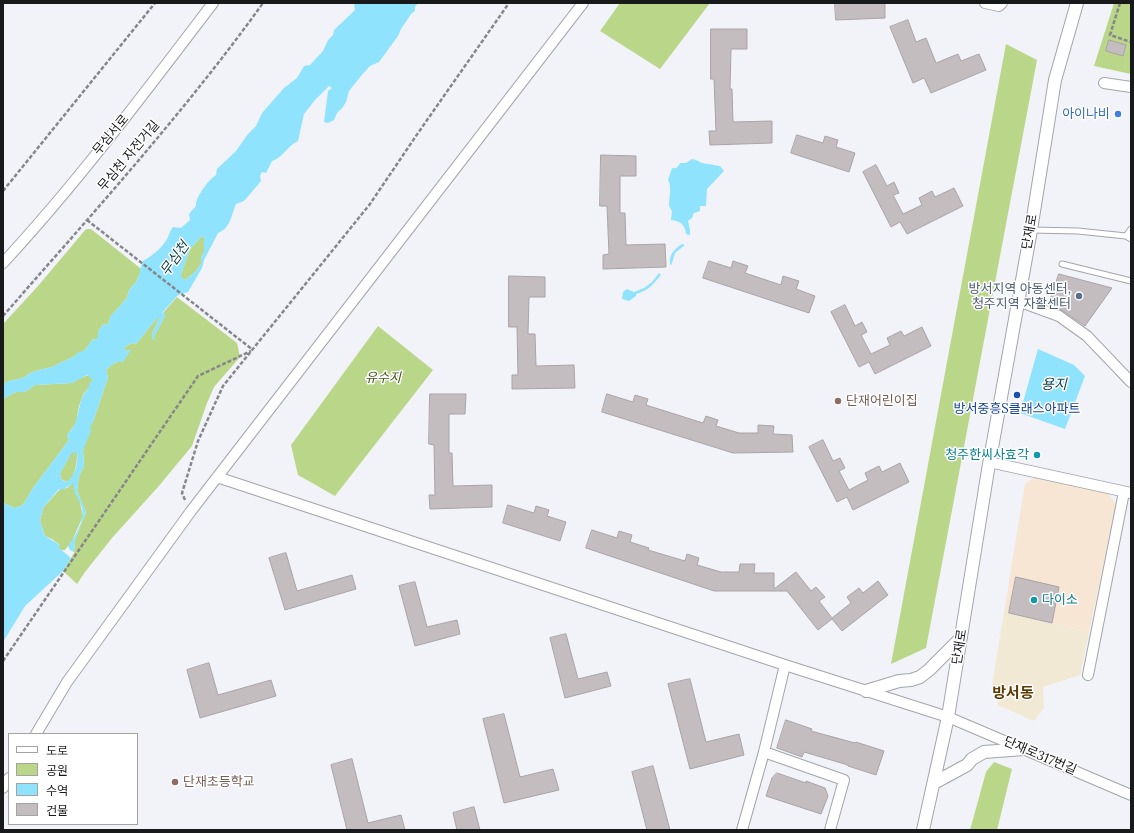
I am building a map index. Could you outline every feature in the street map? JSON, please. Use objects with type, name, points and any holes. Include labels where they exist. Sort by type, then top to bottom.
[{"type":"street","name":"무심서로","points":[[3,263],[25,240],[139,102],[213,3]]},
{"type":"street","points":[[37,733],[67,682],[191,511],[583,3]]},
{"type":"street","points":[[985,3],[999,6],[1002,3]]},
{"type":"street","name":"단재로","points":[[924,830],[948,718],[989,462],[1031,230],[1055,80],[1077,3]]},
{"type":"street","points":[[1104,82],[1131,87]]},
{"type":"street","points":[[1018,301],[1059,316],[1087,336],[1131,382]]},
{"type":"street","points":[[989,462],[1128,492],[1088,674]]},
{"type":"street","name":"단재로317번길","points":[[217,477],[948,718],[1131,795]]},
{"type":"street","points":[[866,691],[899,681],[911,680],[920,677],[961,638]]},
{"type":"street","points":[[742,830],[764,752],[785,665]]},
{"type":"street","points":[[934,783],[967,765],[972,759],[984,752],[1024,749]]},
{"type":"street","points":[[764,752],[844,780],[830,830]]},
{"type":"lane","points":[[1031,230],[1078,231],[1129,238],[1131,229]]},
{"type":"lane","points":[[1062,264],[1131,281]]},
{"type":"path","points":[[3,191],[155,3]]},
{"type":"path","name":"무심천 자전거길","points":[[3,316],[87,220],[196,91],[263,3]]},
{"type":"path","points":[[191,511],[182,493],[198,441],[223,386],[370,204],[509,3]]},
{"type":"path","points":[[1120,3],[1110,35],[1131,42]]},
{"type":"path","points":[[87,220],[253,350]]},
{"type":"path","points":[[3,661],[198,376],[253,350]]},
{"type":"shaded area","name":"다이소","points":[[1035,477],[1108,493],[1116,504],[1089,632],[1004,612],[1025,484]]},
{"type":"shaded area","points":[[1004,612],[1089,632],[1080,675],[1043,687],[1044,708],[1034,721],[998,705],[992,685]]},
{"type":"green space","points":[[620,3],[710,3],[660,69],[600,31]]},
{"type":"green space","points":[[1114,3],[1131,3],[1131,74],[1094,66]]},
{"type":"green space","points":[[1006,44],[1037,60],[926,648],[891,664]]},
{"type":"green space","points":[[86,229],[91,229],[140,268],[140,273],[136,282],[129,290],[127,298],[110,317],[107,325],[103,324],[98,332],[99,336],[96,340],[93,339],[85,350],[52,367],[30,373],[23,378],[3,384],[3,324],[38,286]]},
{"type":"green space","points":[[202,236],[204,238],[204,252],[201,257],[201,264],[195,272],[185,280],[181,278],[181,274],[190,249]]},
{"type":"green space","points":[[177,297],[237,343],[240,357],[214,387],[192,446],[158,487],[112,538],[77,584],[63,571],[74,553],[75,540],[86,512],[77,491],[79,476],[84,466],[83,450],[89,427],[93,422],[108,377],[106,370],[119,361],[130,350],[125,351],[125,347],[132,343],[136,344],[157,318],[159,318],[152,334],[154,336],[165,316],[162,314]]},
{"type":"green space","name":"유수지","points":[[378,326],[433,370],[335,496],[298,475],[291,445]]},
{"type":"green space","points":[[89,375],[93,380],[89,388],[84,393],[79,406],[76,423],[67,435],[69,440],[33,488],[23,505],[15,508],[3,503],[3,400],[16,392],[25,392],[35,385],[72,383]]},
{"type":"green space","points":[[73,450],[77,452],[76,464],[74,473],[67,482],[61,479],[60,473]]},
{"type":"green space","points":[[75,483],[75,493],[79,498],[83,516],[72,541],[65,550],[61,550],[58,547],[60,545],[45,536],[40,521],[43,508],[60,489],[67,488]]},
{"type":"green space","points":[[994,762],[1012,769],[997,830],[970,830],[986,772]]},
{"type":"water","name":"무심천","points":[[357,3],[418,3],[415,7],[415,11],[411,14],[398,36],[379,62],[370,66],[349,91],[346,102],[337,113],[334,120],[328,123],[324,122],[328,91],[332,88],[329,86],[304,114],[298,141],[272,161],[266,173],[262,172],[260,176],[261,181],[244,201],[236,204],[228,225],[218,233],[204,260],[202,268],[188,292],[178,295],[162,313],[165,313],[165,316],[154,336],[155,340],[152,339],[152,334],[159,318],[157,318],[136,344],[132,343],[125,347],[125,351],[131,350],[123,362],[116,363],[106,370],[108,377],[90,427],[91,431],[83,450],[84,466],[79,476],[77,491],[86,512],[75,540],[74,552],[70,550],[68,546],[79,528],[83,513],[73,488],[74,483],[62,490],[59,489],[43,508],[40,521],[45,536],[60,545],[58,547],[71,558],[63,571],[25,606],[3,642],[3,503],[15,508],[23,505],[33,488],[69,440],[67,435],[75,425],[83,395],[93,380],[87,375],[72,383],[35,385],[25,392],[16,392],[3,400],[3,384],[23,378],[30,373],[52,367],[85,350],[93,339],[96,340],[98,332],[103,324],[107,325],[110,320],[109,318],[127,298],[129,290],[136,282],[140,273],[143,261],[162,246],[173,227],[181,228],[190,220],[189,214],[196,206],[203,189],[216,175],[217,169],[236,151],[248,134],[256,126],[262,113],[284,88],[297,78],[304,66],[310,65],[323,51],[328,40],[333,35],[334,30],[355,10],[354,5]],"holes":[[[202,236],[204,238],[204,252],[201,257],[201,264],[195,272],[185,280],[181,277],[181,274],[190,249]],[[73,451],[74,454],[77,452],[76,469],[72,477],[66,482],[61,479],[60,473]]]},
{"type":"water","points":[[692,159],[702,163],[720,166],[724,171],[707,189],[706,206],[700,206],[700,211],[694,213],[692,218],[688,221],[690,235],[686,234],[682,224],[671,220],[672,211],[669,206],[670,189],[668,180],[672,168],[676,168],[680,163],[686,163]]},
{"type":"water","points":[[682,244],[685,245],[675,253],[671,266],[670,259],[672,254],[676,248]]},
{"type":"water","points":[[659,273],[661,275],[648,289],[636,294],[636,296],[629,301],[622,299],[623,292],[627,289],[634,292],[644,288],[652,282]]},
{"type":"water","name":"용지","points":[[1038,349],[1074,365],[1085,376],[1065,429],[1020,413]]},
{"type":"building","points":[[835,3],[885,3],[885,18],[836,20]]},
{"type":"building","points":[[908,20],[916,42],[926,38],[936,63],[958,54],[961,61],[979,54],[986,70],[931,93],[924,78],[913,83],[890,27]]},
{"type":"building","points":[[711,29],[747,29],[747,49],[731,49],[730,89],[732,89],[733,122],[772,121],[772,143],[710,145],[709,131],[716,131],[714,79],[711,79]]},
{"type":"building","points":[[1109,40],[1126,45],[1123,56],[1106,51]]},
{"type":"building","points":[[797,135],[823,143],[825,136],[838,140],[836,147],[855,153],[849,172],[791,153]]},
{"type":"building","points":[[601,155],[636,156],[636,176],[620,176],[620,213],[625,213],[626,245],[665,244],[666,267],[603,269],[603,255],[609,254],[607,206],[600,206]]},
{"type":"building","points":[[876,165],[887,186],[894,182],[899,193],[893,195],[903,214],[922,205],[919,198],[932,191],[935,197],[954,188],[963,206],[907,234],[900,222],[891,227],[863,172]]},
{"type":"building","points":[[709,261],[731,268],[733,261],[748,266],[745,273],[781,285],[783,276],[799,281],[796,289],[815,296],[809,313],[703,278]]},
{"type":"building","name":"방서지역 아동센터, 청주지역 자활센터","points":[[1059,274],[1112,288],[1085,326],[1063,311],[1049,304]]},
{"type":"building","points":[[509,276],[545,277],[545,297],[529,297],[528,334],[535,334],[536,366],[574,365],[575,388],[512,389],[512,375],[518,375],[517,327],[509,327]]},
{"type":"building","points":[[845,305],[855,326],[862,322],[867,332],[861,335],[871,354],[890,345],[887,338],[901,331],[904,336],[922,327],[931,346],[875,374],[869,362],[859,367],[831,312]]},
{"type":"building","points":[[430,394],[466,394],[465,414],[449,414],[449,453],[452,453],[453,486],[492,485],[492,507],[430,509],[429,495],[435,495],[434,445],[429,444]]},
{"type":"building","points":[[607,394],[633,402],[635,395],[648,399],[646,405],[703,423],[706,416],[718,420],[716,426],[739,433],[758,433],[758,425],[774,426],[773,434],[792,435],[793,452],[733,453],[602,412]]},
{"type":"building","points":[[823,440],[833,461],[840,458],[845,468],[839,471],[849,490],[868,480],[865,473],[879,466],[882,472],[900,463],[909,482],[853,510],[847,497],[837,502],[809,447]]},
{"type":"building","points":[[508,505],[534,513],[536,506],[549,510],[547,516],[566,522],[560,541],[503,523]]},
{"type":"building","points":[[592,530],[617,538],[619,531],[632,535],[630,542],[649,548],[648,550],[685,561],[687,554],[699,558],[697,565],[721,572],[739,572],[740,564],[755,564],[754,573],[774,573],[774,589],[796,572],[811,591],[816,587],[825,597],[819,601],[832,618],[851,603],[847,597],[859,588],[863,593],[878,581],[888,595],[842,631],[832,619],[818,630],[787,591],[714,591],[586,548]]},
{"type":"building","points":[[286,553],[297,591],[352,575],[356,589],[285,610],[269,558]]},
{"type":"building","name":"다이소","points":[[1016,577],[1059,587],[1052,623],[1009,613]]},
{"type":"building","points":[[415,582],[427,627],[457,620],[460,634],[415,646],[399,586]]},
{"type":"building","points":[[566,634],[578,679],[607,672],[611,686],[565,698],[550,638]]},
{"type":"building","points":[[209,663],[218,695],[271,680],[276,696],[200,718],[187,670]]},
{"type":"building","points":[[690,679],[706,742],[739,734],[744,755],[690,769],[668,684]]},
{"type":"building","points":[[504,714],[520,777],[553,769],[559,790],[504,803],[483,719]]},
{"type":"building","points":[[786,720],[812,729],[811,731],[855,743],[856,742],[884,751],[876,775],[804,752],[802,757],[777,748]]},
{"type":"building","points":[[352,759],[368,823],[401,815],[405,830],[347,830],[331,765]]},
{"type":"building","points":[[653,766],[670,830],[647,830],[632,772]]},
{"type":"building","points":[[777,773],[825,788],[828,796],[821,814],[766,796],[772,778]]},
{"type":"building","points":[[474,807],[480,830],[457,830],[453,813]]},
{"type":"place","name":"아이나비","points":[[1118,114]]},
{"type":"place","name":"방서지역 아동센터, 청주지역 자활센터","points":[[1079,296]]},
{"type":"place","name":"방서중흥S클래스아파트","points":[[1017,395]]},
{"type":"place","name":"단재어린이집","points":[[838,401]]},
{"type":"place","name":"청주한씨사효각","points":[[1037,455]]},
{"type":"place","name":"다이소","points":[[1034,600]]},
{"type":"place","name":"단재초등학교","points":[[175,782]]},
{"type":"district","name":"방서동","points":[[1013,694]]}]
